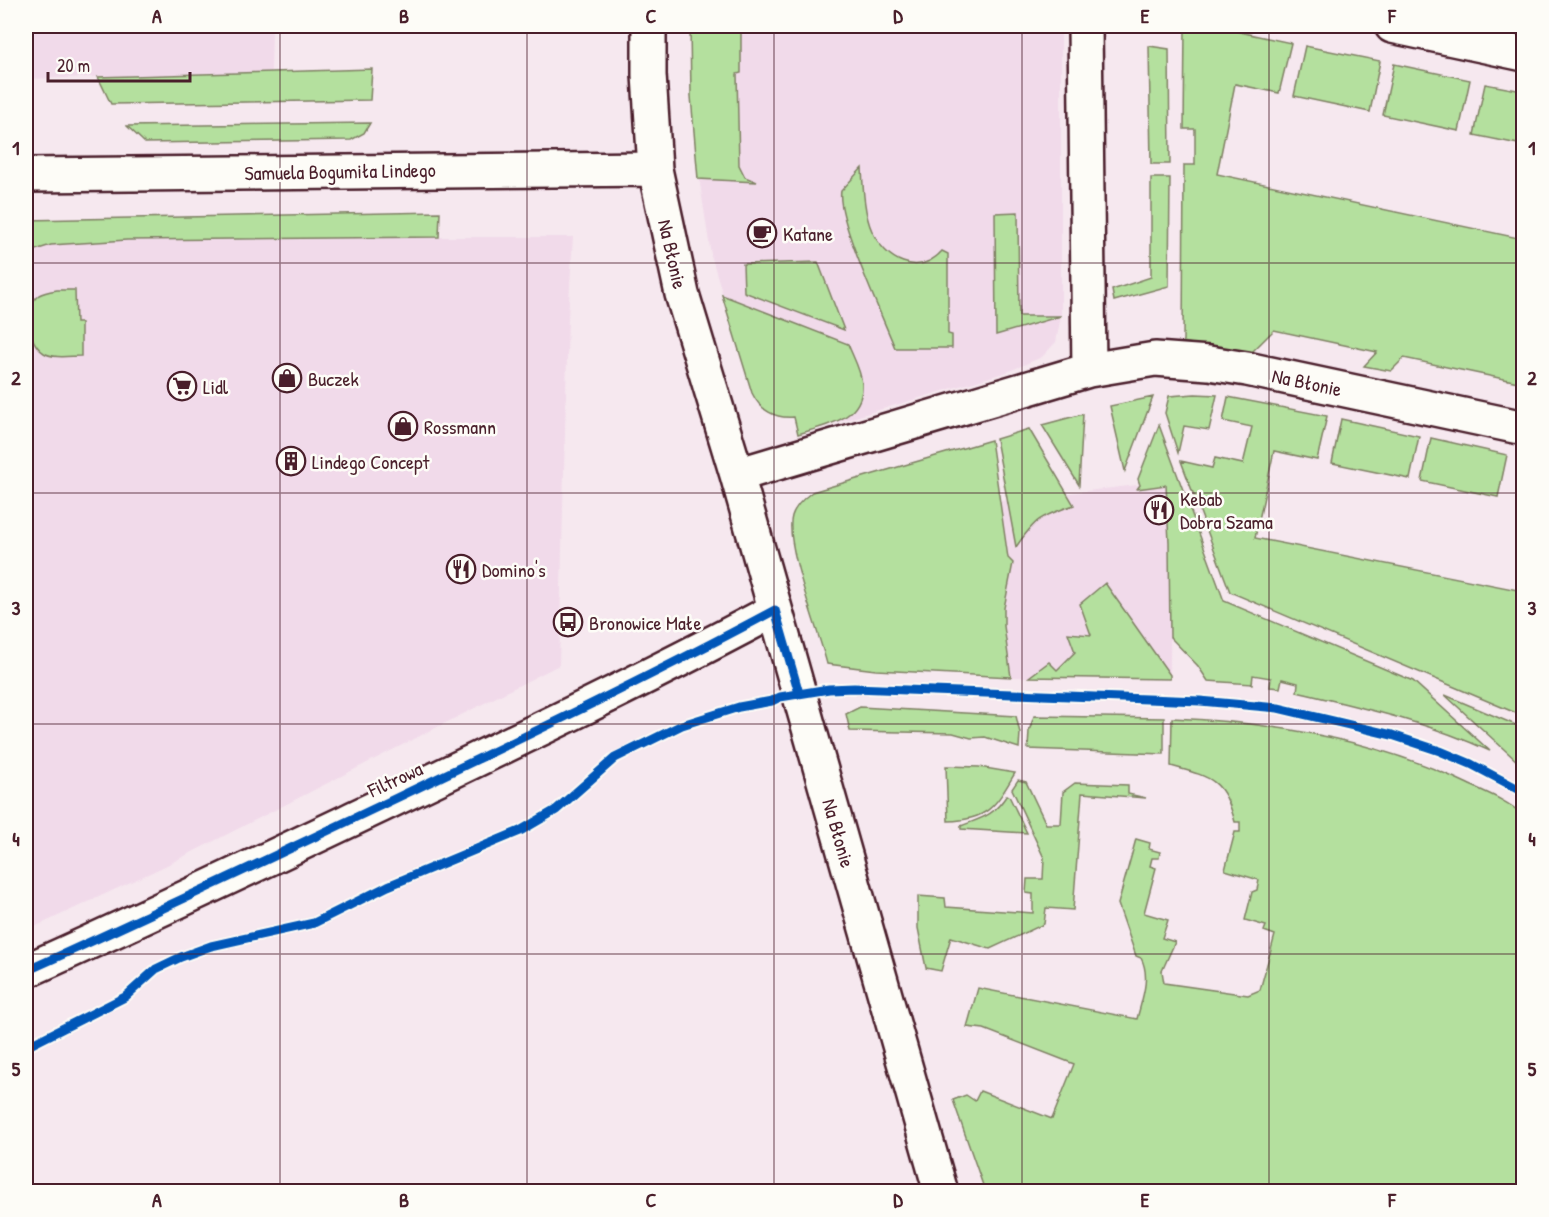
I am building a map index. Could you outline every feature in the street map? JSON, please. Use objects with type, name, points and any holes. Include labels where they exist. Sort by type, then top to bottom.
[{"type":"street","name":"Na Błonie","points":[[649,26],[649,75],[655,169],[682,294],[737,475],[941,1191]]},
{"type":"street","points":[[1085,26],[1089,370]]},
{"type":"street","points":[[1392,26],[1524,54]]},
{"type":"street","name":"Samuela Bogumiła Lindego","points":[[26,175],[655,169]]},
{"type":"street","name":"Na Błonie","points":[[737,475],[1089,370],[1155,359],[1209,363],[1247,369],[1524,428]]},
{"type":"street","name":"Filtrowa","points":[[26,971],[120,929],[579,711],[677,663],[775,610]]},
{"type":"shaded area","points":[[26,26],[272,26],[271,72],[26,79]]},
{"type":"shaded area","points":[[690,26],[1061,26],[1061,316],[1056,342],[1042,357],[1007,372],[798,434],[794,417],[781,417],[763,409],[756,402],[752,393],[711,255],[696,158],[691,96]]},
{"type":"shaded area","name":"Lindego Concept","points":[[440,212],[439,237],[573,237],[568,318],[559,665],[165,866],[26,931],[26,220]]},
{"type":"shaded area","points":[[1171,481],[1170,679],[1011,677],[1004,626],[994,502]]},
{"type":"green space","points":[[690,26],[741,26],[741,73],[737,74],[739,165],[745,177],[757,182],[698,179],[691,96]]},
{"type":"green space","points":[[1187,26],[1212,26],[1291,43],[1279,93],[1235,84],[1217,174],[1523,239],[1523,383],[1404,358],[1391,371],[1364,366],[1377,352],[1274,330],[1248,356],[1183,342],[1184,165],[1195,165],[1195,129],[1184,129],[1185,28]]},
{"type":"green space","points":[[1149,46],[1169,49],[1170,164],[1151,164]]},
{"type":"green space","points":[[1305,46],[1380,61],[1370,112],[1294,96]]},
{"type":"green space","points":[[1394,64],[1470,80],[1459,131],[1383,115]]},
{"type":"green space","points":[[372,69],[370,100],[111,104],[98,77]]},
{"type":"green space","points":[[1485,84],[1523,91],[1523,145],[1474,135]]},
{"type":"green space","points":[[370,123],[364,133],[351,140],[145,143],[127,126]]},
{"type":"green space","points":[[862,168],[867,217],[872,231],[885,250],[903,262],[913,264],[933,259],[942,251],[948,254],[948,334],[952,335],[952,348],[895,348],[853,244],[841,204],[841,191]]},
{"type":"green space","points":[[1151,178],[1170,178],[1169,286],[1114,301],[1112,290],[1151,277]]},
{"type":"green space","points":[[440,212],[439,237],[127,240],[51,245],[26,253],[26,220]]},
{"type":"green space","points":[[1018,212],[1019,316],[1061,316],[996,335],[995,213]]},
{"type":"green space","points":[[818,262],[844,330],[744,292],[743,264]]},
{"type":"green space","points":[[57,290],[75,290],[76,323],[81,323],[81,356],[48,355],[38,348],[30,333],[30,308],[34,301],[41,294]]},
{"type":"green space","points":[[722,295],[848,344],[862,384],[861,396],[849,414],[830,424],[798,434],[794,417],[774,415],[764,409],[752,393]]},
{"type":"green space","points":[[1217,395],[1209,430],[1184,426],[1178,453],[1165,413],[1169,396]]},
{"type":"green space","points":[[1153,397],[1125,471],[1110,406]]},
{"type":"green space","points":[[1228,397],[1327,416],[1317,460],[1274,451],[1255,538],[1523,591],[1523,716],[1230,592],[1181,461],[1212,468],[1215,458],[1243,464],[1252,427],[1223,421]]},
{"type":"green space","points":[[1083,414],[1079,485],[1042,425]]},
{"type":"green space","points":[[1341,419],[1419,436],[1410,479],[1332,463]]},
{"type":"green space","points":[[1159,425],[1224,601],[1413,681],[1490,751],[1419,724],[1297,692],[1298,683],[1282,679],[1280,688],[1270,687],[1271,678],[1253,675],[1252,684],[1208,681],[1198,666],[1170,637],[1166,485],[1137,489],[1140,485],[1138,479]]},
{"type":"green space","points":[[1029,429],[1074,505],[1040,519],[1029,529],[1016,547],[996,439]]},
{"type":"green space","points":[[1431,438],[1507,455],[1498,497],[1422,481]]},
{"type":"green space","points":[[991,440],[1008,558],[1013,563],[1004,608],[1004,626],[1011,677],[876,670],[827,664],[797,566],[791,529],[793,512],[812,492]]},
{"type":"green space","points":[[1105,583],[1170,675],[1170,679],[1029,677],[1049,662],[1057,670],[1075,652],[1068,633],[1091,635],[1080,604]]},
{"type":"green space","points":[[1445,695],[1523,728],[1523,766],[1519,763]]},
{"type":"green space","points":[[860,707],[1016,716],[1020,733],[1019,748],[985,737],[971,738],[953,733],[850,731],[846,714]]},
{"type":"green space","points":[[1034,716],[1164,718],[1164,754],[1028,749],[1029,731]]},
{"type":"green space","points":[[1172,718],[1286,729],[1361,745],[1433,769],[1497,798],[1523,815],[1523,1191],[985,1191],[953,1100],[966,1095],[975,1101],[980,1091],[1052,1119],[1074,1064],[984,1029],[967,1027],[978,988],[1137,1019],[1145,988],[1144,965],[1141,958],[1136,956],[1118,904],[1136,839],[1150,843],[1149,849],[1160,852],[1159,858],[1152,858],[1150,866],[1156,868],[1144,913],[1168,920],[1162,938],[1175,942],[1162,971],[1164,983],[1248,995],[1260,990],[1275,935],[1264,931],[1266,926],[1245,920],[1252,892],[1257,890],[1259,880],[1225,870],[1235,832],[1240,832],[1240,822],[1235,822],[1226,797],[1214,782],[1196,773],[1171,766]]},
{"type":"green space","points":[[946,766],[979,767],[1015,773],[990,809],[973,818],[948,821]]},
{"type":"green space","points":[[1018,780],[1026,782],[1046,824],[1061,824],[1063,792],[1075,783],[1128,785],[1128,794],[1146,798],[1082,793],[1073,910],[1046,908],[1044,924],[990,949],[951,937],[941,971],[926,968],[918,928],[918,896],[945,898],[946,907],[1033,913],[1033,894],[1026,893],[1027,879],[1043,879],[1044,858],[1012,789]]},
{"type":"green space","points":[[1007,795],[1027,833],[961,829],[961,826],[992,812]]},
{"type":"cycle path","points":[[26,971],[207,888],[485,755],[775,610],[799,693]]},
{"type":"cycle path","points":[[26,1047],[125,997],[156,969],[181,957],[211,946],[314,923],[388,886],[520,831],[556,810],[615,758],[682,725],[780,697],[829,689],[854,688],[1200,701],[1278,708],[1392,735],[1440,751],[1471,764],[1524,792]]},
{"type":"place","name":"Katane","points":[[762,233]]},
{"type":"place","name":"Buczek","points":[[287,378]]},
{"type":"place","name":"Lidl","points":[[182,386]]},
{"type":"place","name":"Rossmann","points":[[403,426]]},
{"type":"place","name":"Lindego Concept","points":[[291,461]]},
{"type":"place","name":"Kebab Dobra Szama","points":[[1159,510]]},
{"type":"place","name":"Domino's","points":[[461,569]]},
{"type":"place","name":"Bronowice Małe","points":[[568,622]]}]
